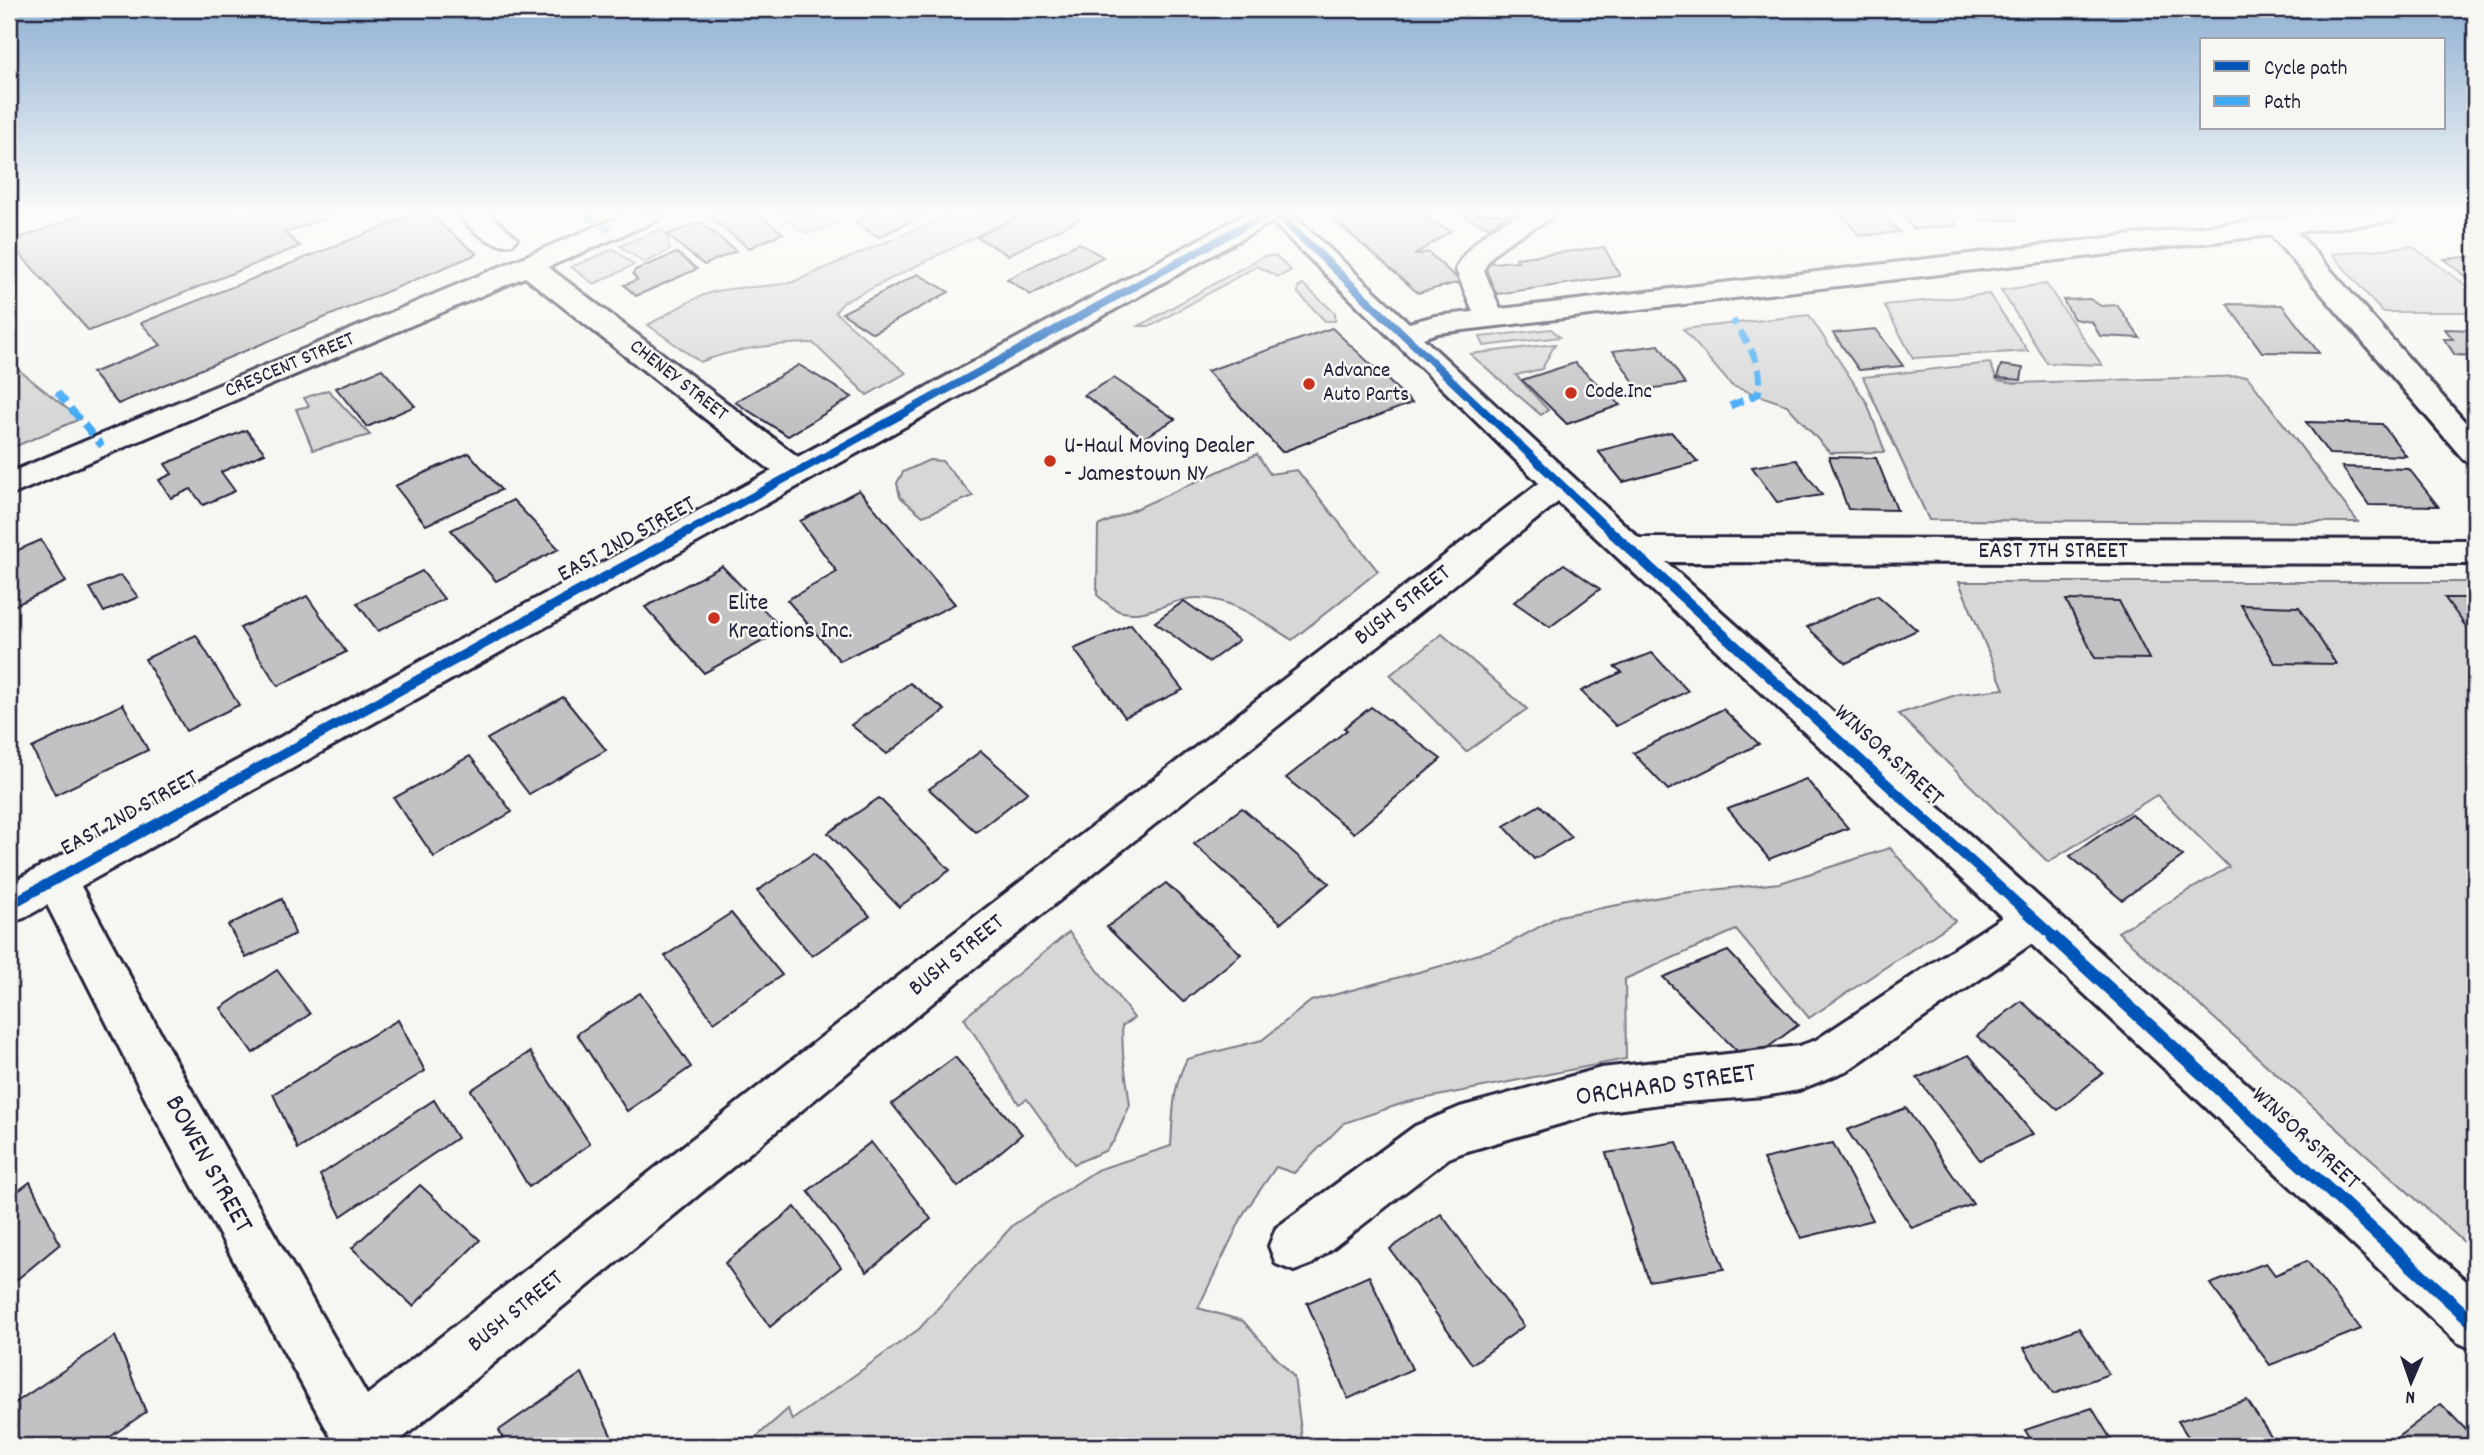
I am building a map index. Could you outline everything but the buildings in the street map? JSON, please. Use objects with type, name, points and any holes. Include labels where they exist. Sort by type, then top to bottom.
[{"type":"street","name":"CRESCENT STREET","points":[[9,485],[488,282]]},
{"type":"street","name":"CHENEY STREET","points":[[550,282],[794,471]]},
{"type":"street","name":"EAST 2ND STREET","points":[[9,905],[1141,282]]},
{"type":"street","name":"WINSOR STREET","points":[[1349,282],[1559,484],[2475,1324]]},
{"type":"street","points":[[1475,282],[1490,319]]},
{"type":"street","points":[[1404,334],[1435,326],[1804,282]]},
{"type":"street","points":[[2326,282],[2475,453]]},
{"type":"street","name":"BUSH STREET","points":[[364,1441],[961,953],[1559,484]]},
{"type":"street","name":"EAST 7TH STREET","points":[[1631,550],[2475,552]]},
{"type":"street","name":"BOWEN STREET","points":[[55,879],[166,1090],[364,1441]]},
{"type":"street","name":"ORCHARD STREET","points":[[1294,1246],[1432,1142],[1460,1130],[1601,1090],[1660,1082],[1764,1074],[1798,1068],[1832,1055],[2034,919]]},
{"type":"shaded area","points":[[793,282],[884,282],[844,302],[835,312],[906,373],[867,395],[813,343],[755,348],[700,362],[648,325],[708,293]]},
{"type":"shaded area","points":[[1218,282],[1229,282],[1151,326],[1139,326]]},
{"type":"shaded area","points":[[2356,282],[2461,282],[2475,292],[2475,312],[2382,312]]},
{"type":"shaded area","points":[[1303,284],[1335,313],[1335,321],[1325,321],[1298,293],[1298,288]]},
{"type":"shaded area","points":[[2046,284],[2102,365],[2047,363],[2001,290]]},
{"type":"shaded area","points":[[1989,294],[2028,351],[1913,358],[1884,305]]},
{"type":"shaded area","points":[[1809,315],[1867,403],[1885,452],[1830,453],[1787,405],[1732,386],[1683,329]]},
{"type":"shaded area","points":[[1551,329],[1560,337],[1484,346],[1480,337]]},
{"type":"shaded area","points":[[1555,344],[1542,369],[1516,375],[1548,410],[1541,415],[1470,354]]},
{"type":"shaded area","points":[[9,362],[80,419],[9,449]]},
{"type":"shaded area","points":[[1990,363],[1997,380],[2015,383],[2247,376],[2358,522],[1929,520],[1863,377]]},
{"type":"shaded area","points":[[328,390],[370,435],[313,450],[296,409],[309,406],[304,398]]},
{"type":"shaded area","points":[[1257,454],[1270,474],[1297,470],[1378,571],[1292,640],[1237,607],[1212,599],[1189,599],[1149,611],[1129,613],[1116,610],[1097,595],[1098,526]]},
{"type":"shaded area","points":[[929,460],[942,461],[973,496],[923,516],[900,497],[897,483],[903,472]]},
{"type":"shaded area","points":[[1959,582],[2475,582],[2475,1252],[2118,932],[2229,867],[2157,795],[2048,862],[1898,714],[1959,694],[2004,689]]},
{"type":"shaded area","points":[[1442,634],[1527,709],[1466,752],[1390,675]]},
{"type":"shaded area","points":[[1890,848],[1955,921],[1809,1018],[1736,930],[1625,979],[1626,1059],[1407,1102],[1344,1123],[1294,1173],[1276,1167],[1244,1213],[1198,1308],[1243,1321],[1294,1377],[1303,1446],[746,1446],[788,1409],[792,1420],[919,1329],[1013,1225],[1097,1170],[1171,1146],[1176,1091],[1187,1059],[1262,1040],[1311,1001],[1452,963],[1508,944],[1559,916],[1682,893],[1780,883]]},
{"type":"shaded area","points":[[1069,932],[1134,1018],[1122,1026],[1130,1105],[1114,1141],[1105,1151],[1074,1164],[1027,1099],[1019,1104],[964,1018]]},
{"type":"marked path","points":[[1730,406],[1758,394],[1760,383],[1758,364],[1733,320]]},
{"type":"marked path","points":[[57,392],[102,446]]},
{"type":"cycle path","points":[[9,905],[1142,282]]},
{"type":"cycle path","points":[[1348,282],[1559,484],[2475,1324]]},
{"type":"place","name":"Advance Auto Parts","points":[[1309,384]]},
{"type":"place","name":"Code.Inc","points":[[1571,393]]},
{"type":"place","name":"U-Haul Moving Dealer - Jamestown NY","points":[[1050,461]]},
{"type":"place","name":"Elite Kreations Inc.","points":[[714,618]]}]
